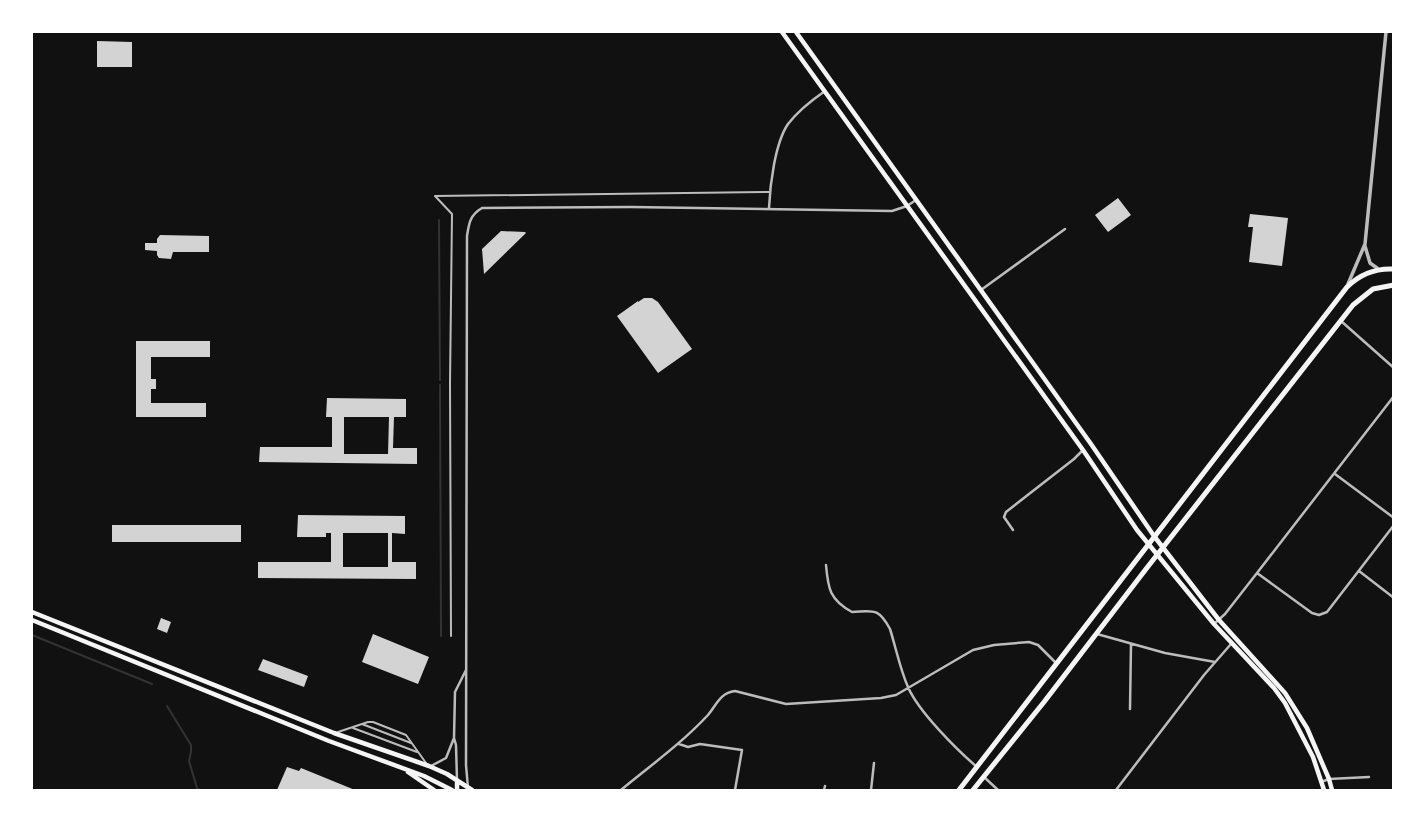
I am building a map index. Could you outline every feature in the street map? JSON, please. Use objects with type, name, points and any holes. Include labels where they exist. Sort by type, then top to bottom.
[{"type":"highway","points":[[959,790],[1347,287],[1363,274],[1380,269],[1394,269]]},
{"type":"highway","points":[[973,790],[1353,304],[1365,294],[1394,285]]},
{"type":"highway","points":[[1285,368],[1297,377]]},
{"type":"highway","points":[[1033,694],[1044,702]]},
{"type":"main road","points":[[782,32],[1148,544],[1214,624],[1280,695],[1313,757],[1324,790]]},
{"type":"main road","points":[[796,32],[1154,536],[1219,620],[1285,692],[1307,728],[1332,790]]},
{"type":"main road","points":[[1024,369],[1032,362]]},
{"type":"main road","points":[[1083,450],[1091,444]]},
{"type":"main road","points":[[32,612],[334,733],[429,766],[457,780],[468,790]]},
{"type":"main road","points":[[32,620],[454,790],[457,780]]},
{"type":"main road","points":[[405,769],[434,790]]},
{"type":"street","points":[[1347,287],[1365,244],[1386,32]]},
{"type":"street","points":[[769,209],[773,170],[782,134],[802,109],[825,91]]},
{"type":"street","points":[[451,636],[452,214],[435,196],[770,192]]},
{"type":"street","points":[[468,790],[467,236],[472,216],[482,208],[892,211],[916,200]]},
{"type":"street","points":[[981,290],[1065,229]]},
{"type":"street","points":[[1365,244],[1370,263],[1380,269]]},
{"type":"street","points":[[1340,320],[1394,369]]},
{"type":"street","points":[[1214,624],[1257,573],[1394,396]]},
{"type":"street","points":[[1013,530],[1004,517],[1006,512],[1083,450]]},
{"type":"street","points":[[1334,473],[1394,518]]},
{"type":"street","points":[[1257,573],[1312,613],[1319,615],[1327,612],[1394,525]]},
{"type":"street","points":[[826,565],[829,588],[836,601],[852,612],[877,612],[886,621],[908,687],[918,705],[977,767]]},
{"type":"street","points":[[1359,571],[1394,598]]},
{"type":"street","points":[[1097,634],[1165,653],[1215,662]]},
{"type":"street","points":[[1116,790],[1215,662],[1237,638]]},
{"type":"street","points":[[621,790],[678,744],[724,694],[735,691],[786,704],[881,698],[896,695],[973,650],[994,645],[1029,642],[1038,645],[1056,663]]},
{"type":"street","points":[[1130,709],[1131,644]]},
{"type":"street","points":[[457,780],[455,692],[466,669]]},
{"type":"street","points":[[334,733],[373,722],[405,734],[429,766],[446,758],[454,738]]},
{"type":"street","points":[[362,724],[412,744]]},
{"type":"street","points":[[352,727],[418,752]]},
{"type":"street","points":[[678,744],[688,747],[701,744],[742,750],[736,790]]},
{"type":"street","points":[[872,790],[874,763]]},
{"type":"street","points":[[984,777],[998,790]]},
{"type":"street","points":[[1321,782],[1329,779],[1369,777]]},
{"type":"building","points":[[97,41],[132,42],[132,67],[97,67]]},
{"type":"building","points":[[1118,198],[1131,215],[1108,232],[1095,215]]},
{"type":"building","points":[[1250,214],[1288,218],[1282,266],[1249,262],[1253,227],[1248,227]]},
{"type":"building","points":[[501,231],[526,233],[484,274],[482,249]]},
{"type":"building","points":[[160,235],[209,236],[209,252],[173,252],[171,259],[159,258],[157,251],[145,250],[145,243],[157,243]]},
{"type":"building","points":[[644,298],[652,298],[658,302],[692,349],[658,373],[617,316]]},
{"type":"building","points":[[136,341],[210,341],[210,357],[151,357],[151,379],[156,379],[156,389],[151,389],[151,403],[206,403],[206,417],[136,417]]},
{"type":"building","points":[[327,398],[406,399],[406,417],[394,417],[393,448],[417,448],[417,464],[259,462],[260,447],[332,447],[332,417],[326,417]],"holes":[[[344,417],[389,417],[388,454],[344,454]]]},
{"type":"building","points":[[298,515],[405,516],[405,534],[392,533],[392,562],[416,562],[416,579],[258,578],[258,562],[331,562],[331,533],[326,533],[326,537],[297,537]],"holes":[[[343,533],[388,533],[388,567],[343,567]]]},
{"type":"building","points":[[112,525],[241,525],[241,542],[112,542]]},
{"type":"building","points":[[161,618],[171,622],[167,633],[157,629]]},
{"type":"building","points":[[373,634],[429,657],[418,684],[362,662]]},
{"type":"building","points":[[263,659],[308,676],[304,687],[258,670]]},
{"type":"building","points":[[287,767],[299,771],[301,768],[355,790],[277,790]]},
{"type":"waterway","points":[[439,220],[440,380]]},
{"type":"waterway","points":[[440,385],[441,636]]},
{"type":"waterway","points":[[32,635],[152,684]]},
{"type":"waterway","points":[[167,706],[191,745],[189,761],[199,790]]}]
